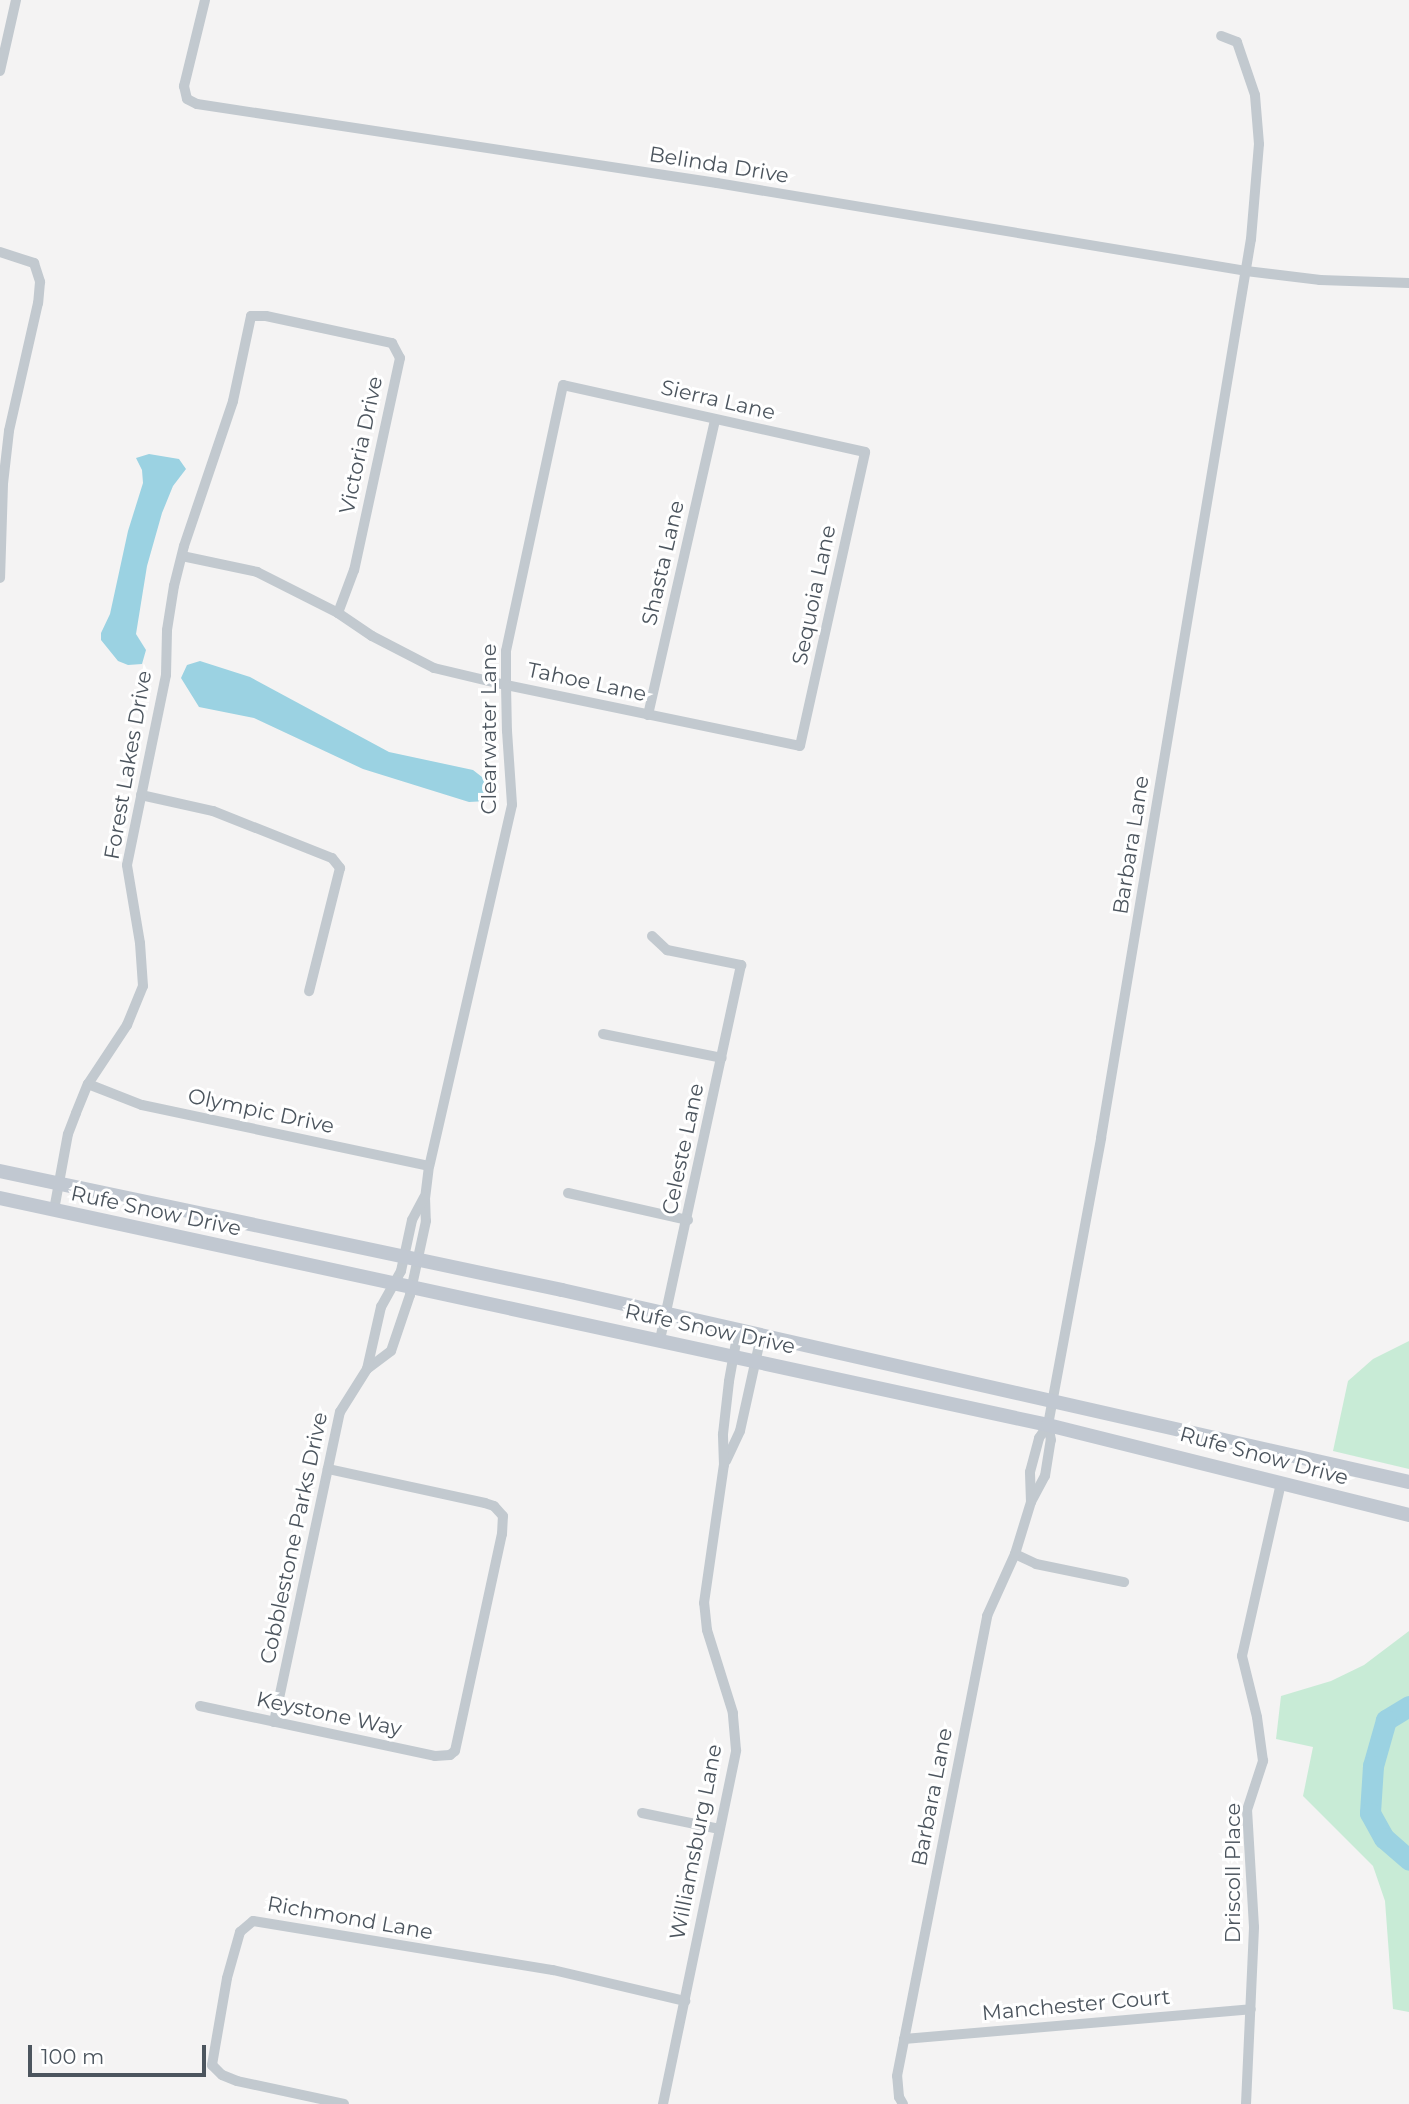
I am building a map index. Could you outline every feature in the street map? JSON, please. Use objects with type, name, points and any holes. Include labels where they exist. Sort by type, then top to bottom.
[{"type":"main road","name":"Rufe Snow Drive","points":[[0,1171],[60,1183],[412,1269],[660,1340],[1048,1425],[1409,1515]]},
{"type":"main road","name":"Rufe Snow Drive","points":[[0,1198],[397,1278],[412,1269],[666,1313],[1052,1403],[1409,1482]]},
{"type":"street","points":[[0,71],[16,0]]},
{"type":"street","name":"Belinda Drive","points":[[205,0],[184,86],[187,99],[197,104],[717,183],[1245,271],[1320,280],[1409,283]]},
{"type":"street","name":"Barbara Lane","points":[[904,2104],[899,2097],[897,2077],[987,1616],[1015,1554],[1031,1502],[1045,1476],[1051,1441],[1048,1425],[1104,1125],[1245,271],[1257,184],[1258,121],[1255,94],[1242,51],[1232,38],[1221,36]]},
{"type":"street","points":[[0,252],[28,259],[36,266],[40,282],[38,303],[5,430],[0,578]]},
{"type":"street","name":"Forest Lakes Drive","points":[[54,1210],[68,1134],[88,1084],[127,1026],[143,985],[140,943],[127,865],[166,675],[167,630],[182,556],[233,401],[251,316]]},
{"type":"street","name":"Victoria Drive","points":[[251,316],[266,316],[392,343],[400,358],[354,569],[338,613]]},
{"type":"street","name":"Sierra Lane","points":[[563,385],[865,452]]},
{"type":"street","name":"Clearwater Lane","points":[[397,1278],[412,1269],[426,1221],[425,1197],[429,1166],[512,804],[506,651],[563,385]]},
{"type":"street","name":"Shasta Lane","points":[[648,715],[715,419]]},
{"type":"street","name":"Sequoia Lane","points":[[800,746],[865,452]]},
{"type":"street","name":"Tahoe Lane","points":[[182,556],[257,572],[338,613],[372,636],[434,668],[800,746]]},
{"type":"street","points":[[141,795],[213,811],[332,858],[340,868],[309,991]]},
{"type":"street","name":"Celeste Lane","points":[[652,936],[667,950],[741,965],[660,1340]]},
{"type":"street","points":[[603,1034],[722,1058]]},
{"type":"street","name":"Olympic Drive","points":[[88,1084],[142,1105],[429,1166]]},
{"type":"street","points":[[568,1193],[688,1220]]},
{"type":"street","name":"Cobblestone Parks Drive","points":[[367,1368],[391,1351],[412,1269]]},
{"type":"street","name":"Cobblestone Parks Drive","points":[[274,1722],[340,1412],[367,1368],[381,1307],[397,1278]]},
{"type":"street","name":"Williamsburg Lane","points":[[663,2104],[736,1750],[733,1713],[707,1630],[704,1603],[724,1465],[723,1434],[738,1331]]},
{"type":"street","name":"Williamsburg Lane","points":[[724,1465],[740,1431],[761,1336]]},
{"type":"street","name":"Keystone Way","points":[[201,1706],[435,1756],[450,1755],[458,1742],[502,1534],[504,1522],[500,1510],[485,1503],[328,1469]]},
{"type":"street","name":"Driscoll Place","points":[[1246,2104],[1254,1927],[1247,1810],[1263,1761],[1257,1717],[1242,1656],[1281,1483]]},
{"type":"street","points":[[1015,1554],[1036,1564],[1124,1582]]},
{"type":"street","points":[[642,1813],[719,1829]]},
{"type":"street","name":"Richmond Lane","points":[[344,2104],[237,2081],[222,2075],[212,2065],[227,1978],[240,1933],[253,1921],[553,1970],[685,2001]]},
{"type":"street","name":"Manchester Court","points":[[904,2039],[1251,2009]]},
{"type":"green space","points":[[1409,1341],[1409,1469],[1333,1451],[1348,1381],[1373,1359]]},
{"type":"green space","points":[[1409,1631],[1409,2012],[1393,2009],[1385,1901],[1373,1866],[1303,1796],[1313,1747],[1276,1739],[1281,1696],[1331,1681],[1364,1665]]},
{"type":"water","points":[[149,454],[179,459],[186,469],[173,486],[162,513],[147,566],[136,634],[146,650],[142,664],[128,665],[118,661],[101,640],[101,633],[110,614],[128,531],[143,483],[142,470],[136,458]]},
{"type":"water","points":[[200,661],[250,677],[389,752],[473,770],[491,784],[487,801],[469,802],[363,769],[254,718],[199,707],[181,678],[187,665]]},
{"type":"waterway","points":[[1409,1706],[1386,1720],[1373,1766],[1370,1813],[1384,1838],[1409,1860]]}]
